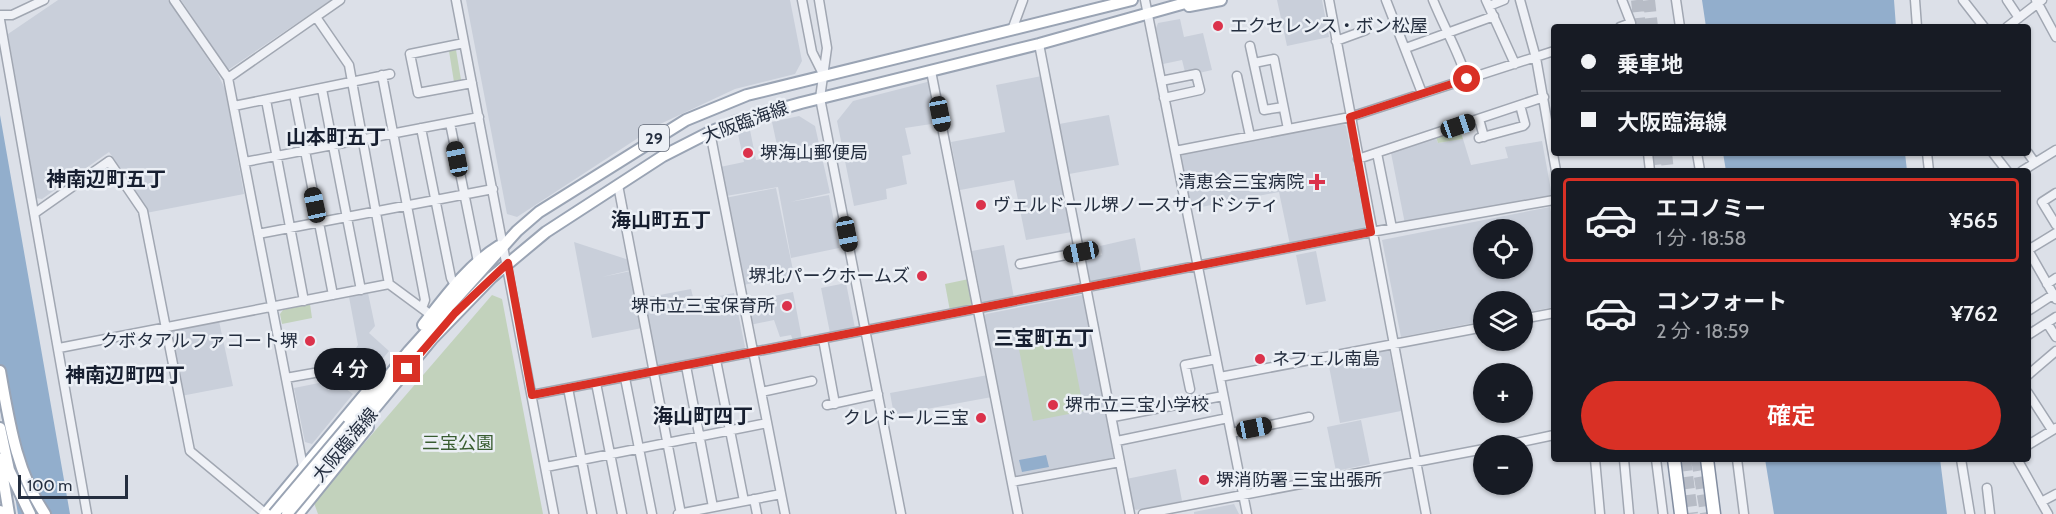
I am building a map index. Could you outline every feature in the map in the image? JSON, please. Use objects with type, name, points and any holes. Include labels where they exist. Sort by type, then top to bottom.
[{"type":"highway","points":[[1674,462],[1680,514]]},
{"type":"highway","points":[[1707,462],[1714,514]]},
{"type":"main road","name":"大阪臨海線","points":[[287,514],[409,351],[504,243],[539,212],[686,120],[747,95],[1132,0]]},
{"type":"main road","name":"大阪臨海線","points":[[274,514],[426,346],[508,263],[546,232],[663,156],[737,121],[1039,44],[1196,0]]},
{"type":"main road","points":[[1147,13],[1221,0]]},
{"type":"main road","name":"29","points":[[266,514],[427,311],[478,262],[504,243]]},
{"type":"main road","name":"29","points":[[298,514],[308,508],[482,287]]},
{"type":"main road","points":[[0,371],[19,461],[30,490],[45,514]]},
{"type":"main road","points":[[0,428],[9,470],[30,514]]},
{"type":"main road","points":[[0,459],[9,514]]},
{"type":"street","points":[[0,15],[12,15],[34,7],[44,0]]},
{"type":"street","points":[[174,0],[228,78],[271,307],[304,466],[308,508]]},
{"type":"street","points":[[228,78],[340,0]]},
{"type":"street","points":[[456,0],[508,263],[554,514]]},
{"type":"street","points":[[802,0],[812,52],[824,76]]},
{"type":"street","points":[[819,0],[828,48],[820,98],[901,514]]},
{"type":"street","points":[[1012,30],[1023,0]]},
{"type":"street","points":[[1145,0],[1247,514]]},
{"type":"street","points":[[1329,0],[1426,514]]},
{"type":"street","points":[[1386,0],[1422,93]]},
{"type":"street","points":[[1433,0],[1446,33],[1457,48],[1467,79]]},
{"type":"street","points":[[1504,0],[1488,3],[1515,64]]},
{"type":"street","points":[[1520,0],[1536,58],[1551,137]]},
{"type":"street","points":[[1622,0],[1631,23],[1628,24]]},
{"type":"street","points":[[1676,0],[1680,24]]},
{"type":"street","points":[[1916,0],[1917,24]]},
{"type":"street","points":[[1963,0],[1982,24]]},
{"type":"street","points":[[2007,0],[2019,18]]},
{"type":"street","points":[[2011,24],[2039,1],[2056,37]]},
{"type":"street","points":[[1406,48],[1494,16]]},
{"type":"street","points":[[316,17],[349,65],[389,284],[427,311]]},
{"type":"street","points":[[0,20],[87,514]]},
{"type":"street","points":[[1336,41],[1366,30]]},
{"type":"street","points":[[464,43],[410,54],[418,93],[472,83]]},
{"type":"street","points":[[1039,44],[1130,514]]},
{"type":"street","points":[[1250,46],[1264,110],[1283,107]]},
{"type":"street","points":[[1175,151],[1350,117],[1551,52]]},
{"type":"street","points":[[1254,63],[1274,59],[1288,129]]},
{"type":"street","points":[[931,71],[1018,514]]},
{"type":"street","points":[[234,106],[386,74],[393,134],[427,311]]},
{"type":"street","points":[[1161,81],[1196,74],[1200,90],[1164,98]]},
{"type":"street","points":[[1237,76],[1250,136]]},
{"type":"street","points":[[322,89],[361,290]]},
{"type":"street","points":[[294,94],[333,295]]},
{"type":"street","points":[[1358,159],[1544,97]]},
{"type":"street","points":[[266,100],[304,300]]},
{"type":"street","points":[[1479,119],[1481,137],[1525,124],[1520,105]]},
{"type":"street","points":[[245,162],[479,117]]},
{"type":"street","points":[[450,123],[478,262]]},
{"type":"street","points":[[421,128],[451,278],[455,285]]},
{"type":"street","points":[[710,132],[784,514]]},
{"type":"street","points":[[2027,168],[2055,152]]},
{"type":"street","points":[[1377,153],[1392,228]]},
{"type":"street","points":[[1995,156],[2005,168]]},
{"type":"street","points":[[2030,156],[2035,163]]},
{"type":"street","points":[[35,213],[109,161],[143,211],[190,451],[266,514]]},
{"type":"street","points":[[618,185],[680,514],[717,509],[781,494]]},
{"type":"street","points":[[258,234],[493,189]]},
{"type":"street","points":[[2056,193],[2042,202],[2056,225]]},
{"type":"street","points":[[532,395],[1197,268],[1371,232],[1551,201]]},
{"type":"street","points":[[2031,248],[2056,233]]},
{"type":"street","points":[[1020,264],[1081,252]]},
{"type":"street","points":[[2031,262],[2055,297],[2031,309]]},
{"type":"street","points":[[2047,284],[2056,278]]},
{"type":"street","points":[[59,348],[389,284]]},
{"type":"street","points":[[1533,317],[1551,314]]},
{"type":"street","points":[[2031,332],[2056,317]]},
{"type":"street","points":[[2047,323],[2056,337]]},
{"type":"street","points":[[1220,377],[1473,329]]},
{"type":"street","points":[[822,339],[831,404],[878,394]]},
{"type":"street","points":[[2031,372],[2056,351]]},
{"type":"street","points":[[1190,389],[1185,365],[1216,359]]},
{"type":"street","points":[[716,360],[744,501]]},
{"type":"street","points":[[686,366],[699,437],[717,509]]},
{"type":"street","points":[[286,378],[334,374],[342,368]]},
{"type":"street","points":[[625,378],[652,514]]},
{"type":"street","points":[[761,392],[812,381]]},
{"type":"street","points":[[596,383],[622,514]]},
{"type":"street","points":[[568,388],[592,514]]},
{"type":"street","points":[[1113,417],[1223,396]]},
{"type":"street","points":[[2031,397],[2054,429],[2031,443]]},
{"type":"street","points":[[1231,433],[1276,420],[1309,417]]},
{"type":"street","points":[[1117,441],[1228,418]]},
{"type":"street","points":[[546,467],[767,423]]},
{"type":"street","points":[[1533,439],[1551,436]]},
{"type":"street","points":[[1143,514],[1473,451]]},
{"type":"street","points":[[1012,482],[1120,462]]},
{"type":"street","points":[[1595,462],[1600,514]]},
{"type":"street","points":[[1624,462],[1629,514]]},
{"type":"street","points":[[1656,462],[1663,514]]},
{"type":"street","points":[[1737,462],[1744,514]]},
{"type":"street","points":[[1961,462],[1970,514]]},
{"type":"street","points":[[2019,462],[2048,514]]},
{"type":"street","points":[[1987,488],[1990,514]]},
{"type":"street","points":[[2041,502],[2056,494]]},
{"type":"street","points":[[754,499],[757,514]]},
{"type":"shaded area","points":[[58,0],[168,0],[218,74],[225,89],[244,194],[146,213],[109,152],[42,199],[35,198],[8,34]]},
{"type":"shaded area","points":[[181,0],[331,0],[228,70]]},
{"type":"shaded area","points":[[466,0],[790,0],[802,61],[795,74],[735,89],[658,125],[517,217],[507,214]]},
{"type":"shaded area","points":[[1277,0],[1322,0],[1329,37],[1287,46]]},
{"type":"shaded area","points":[[1180,19],[1184,37],[1203,33],[1212,70],[1186,76],[1182,60],[1163,64],[1156,28],[1158,23]]},
{"type":"shaded area","points":[[1042,76],[1072,232],[1026,240],[1014,180],[960,190],[951,142],[1005,132],[996,85]]},
{"type":"shaded area","points":[[931,81],[938,123],[905,128],[911,154],[902,156],[907,184],[886,189],[887,199],[854,206],[837,121],[853,101]]},
{"type":"shaded area","points":[[1109,115],[1119,165],[1069,174],[1059,124]]},
{"type":"shaded area","points":[[799,116],[815,126],[830,193],[790,202],[829,195],[839,248],[791,258],[778,187],[726,196],[720,167],[744,162],[738,134],[750,130],[756,160],[771,157],[770,152],[778,150],[772,122]]},
{"type":"shaded area","name":"清恵会三宝病院","points":[[1343,123],[1346,126],[1366,225],[1364,230],[1290,245],[1279,192],[1191,209],[1181,157],[1184,153]]},
{"type":"shaded area","points":[[1436,138],[1438,143],[1463,139],[1471,165],[1508,158],[1505,147],[1542,141],[1551,196],[1405,224],[1391,153]]},
{"type":"shaded area","points":[[776,188],[794,275],[743,285],[725,198]]},
{"type":"shaded area","points":[[1550,207],[1551,308],[1533,311],[1533,291],[1473,291],[1473,323],[1401,337],[1382,240],[1473,222],[1473,279],[1533,279],[1533,219],[1489,219]]},
{"type":"shaded area","points":[[1135,238],[1142,275],[1090,283],[1085,259],[1102,255],[1100,246]]},
{"type":"shaded area","points":[[574,242],[629,260],[631,270],[602,277],[631,271],[642,328],[592,338]]},
{"type":"shaded area","points":[[1004,245],[1014,298],[985,304],[982,302],[972,251]]},
{"type":"shaded area","points":[[1316,251],[1326,301],[1306,305],[1296,255]]},
{"type":"shaded area","points":[[846,283],[855,328],[830,333],[821,288]]},
{"type":"shaded area","points":[[691,289],[694,301],[734,293],[745,347],[742,350],[660,367],[656,365],[644,298]]},
{"type":"shaded area","points":[[793,292],[802,339],[793,341],[791,335],[780,337],[774,320],[750,325],[746,302]]},
{"type":"shaded area","points":[[368,293],[375,326],[369,333],[389,351],[371,373],[350,357],[358,345],[349,297]]},
{"type":"shaded area","name":"堺市立三宝小学校","points":[[1082,295],[1086,298],[1115,456],[1113,459],[1018,478],[1015,475],[984,317],[986,314]]},
{"type":"shaded area","points":[[219,321],[233,386],[181,396],[170,334],[176,329]]},
{"type":"shaded area","points":[[1389,349],[1401,411],[1340,423],[1328,361]]},
{"type":"shaded area","points":[[988,375],[992,397],[894,415],[890,393]]},
{"type":"shaded area","points":[[349,377],[342,386],[353,394],[312,444],[305,442],[294,388]]},
{"type":"shaded area","points":[[1361,420],[1370,464],[1336,471],[1327,427]]},
{"type":"shaded area","points":[[1176,469],[1182,501],[1136,510],[1132,507],[1126,479]]},
{"type":"shaded area","points":[[1234,504],[1239,514],[1194,514],[1194,512]]},
{"type":"green space","points":[[456,50],[461,80],[454,82],[449,51]]},
{"type":"green space","points":[[1460,130],[1463,139],[1438,143],[1436,137]]},
{"type":"green space","points":[[969,279],[972,307],[950,311],[945,284]]},
{"type":"green space","name":"三宝公園","points":[[492,295],[502,299],[543,514],[318,514],[314,503],[318,497]]},
{"type":"green space","points":[[310,304],[312,318],[282,324],[280,314],[283,310]]},
{"type":"green space","points":[[1068,329],[1084,411],[1033,421],[1017,339]]},
{"type":"water","points":[[1702,0],[1894,0],[1896,24],[1706,24]]},
{"type":"water","points":[[0,115],[70,514],[18,514],[0,408]]},
{"type":"water","points":[[1724,156],[1905,156],[1907,168],[1726,168]]},
{"type":"water","points":[[1046,455],[1049,467],[1022,472],[1019,460]]},
{"type":"water","points":[[1765,462],[1940,462],[1947,514],[1774,514]]},
{"type":"tunnel","points":[[1637,0],[1640,24]]},
{"type":"tunnel","points":[[1649,0],[1652,24]]},
{"type":"tunnel","points":[[1655,156],[1657,168]]},
{"type":"tunnel","points":[[1666,156],[1668,168]]},
{"type":"tunnel","points":[[1685,462],[1692,514]]},
{"type":"tunnel","points":[[1697,462],[1706,514]]},
{"type":"place","name":"エクセレンス・ボン松屋","points":[[1218,26]]},
{"type":"place","name":"堺海山郵便局","points":[[748,153]]},
{"type":"place","name":"清恵会三宝病院","points":[[1317,182]]},
{"type":"place","name":"ヴェルドール堺ノースサイドシティ","points":[[981,205]]},
{"type":"place","name":"堺北パークホームズ","points":[[922,276]]},
{"type":"place","name":"堺市立三宝保育所","points":[[787,306]]},
{"type":"place","name":"クボタアルファコート堺","points":[[310,341]]},
{"type":"place","name":"ネフェル南島","points":[[1260,359]]},
{"type":"place","name":"堺市立三宝小学校","points":[[1053,405]]},
{"type":"place","name":"クレドール三宝","points":[[981,418]]},
{"type":"place","name":"堺消防署 三宝出張所","points":[[1204,480]]},
{"type":"district","name":"山本町五丁","points":[[336,137]]},
{"type":"district","name":"神南辺町五丁","points":[[106,179]]},
{"type":"district","name":"海山町五丁","points":[[661,220]]},
{"type":"district","name":"三宝町五丁","points":[[1044,338]]},
{"type":"district","name":"神南辺町四丁","points":[[125,375]]},
{"type":"district","name":"海山町四丁","points":[[703,416]]},
{"type":"route","points":[[407,369],[455,313],[508,263],[532,395],[1197,268],[1371,232],[1350,117],[1467,79]]}]
